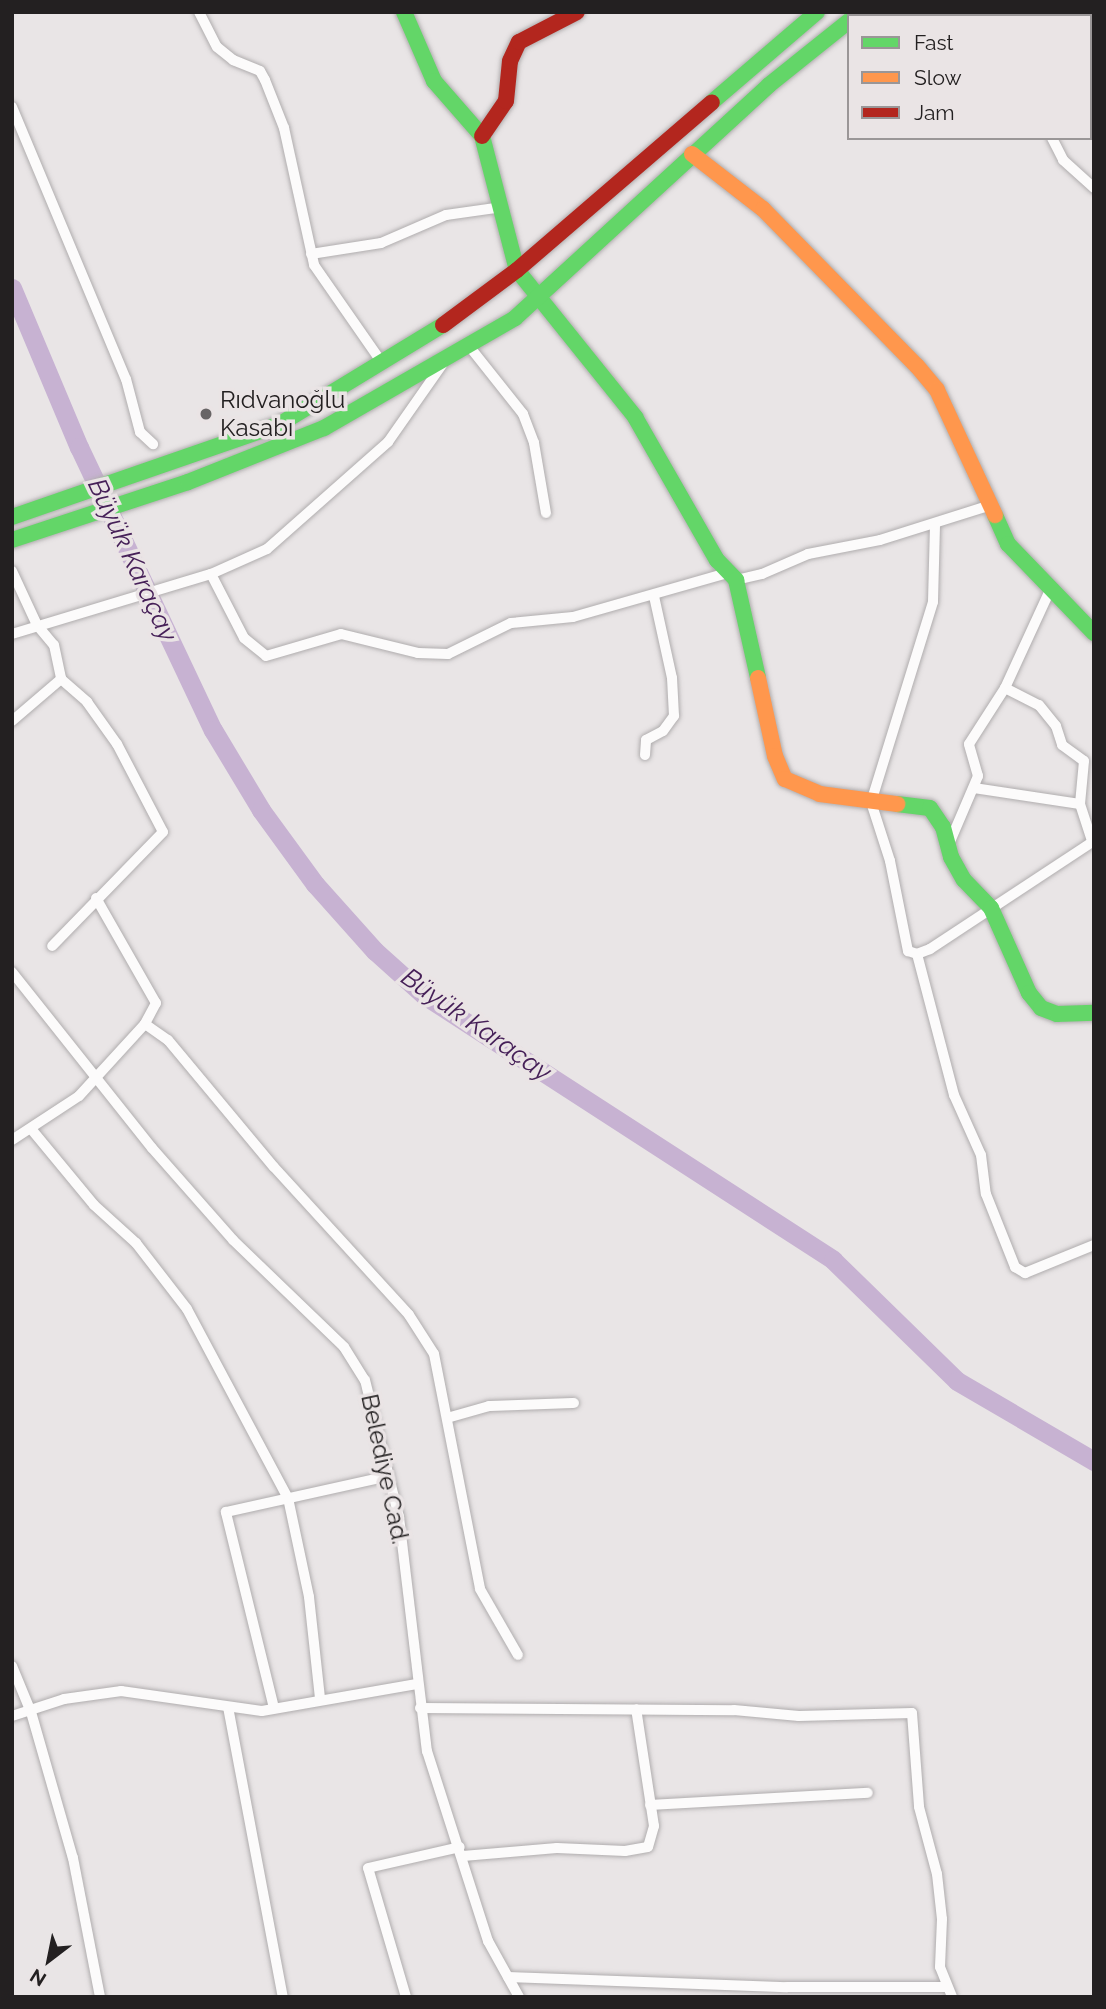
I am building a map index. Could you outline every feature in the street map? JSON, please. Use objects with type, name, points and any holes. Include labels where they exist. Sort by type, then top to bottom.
[{"type":"main road","points":[[404,12],[434,81],[482,136],[517,270],[635,417],[731,576],[775,756],[785,779],[802,790],[870,802],[930,808],[943,827],[948,846],[964,880],[991,908],[1029,993],[1041,1008],[1057,1014],[1094,1013]]},
{"type":"main road","points":[[482,136],[506,101],[510,61],[519,41],[578,12]]},
{"type":"main road","points":[[12,517],[177,463],[280,424],[424,339],[517,270],[817,12]]},
{"type":"main road","points":[[19,538],[188,482],[324,428],[515,318],[692,154],[847,23]]},
{"type":"main road","points":[[692,154],[764,209],[917,366],[937,390],[1009,544],[1050,590],[1094,633]]},
{"type":"street","points":[[199,12],[217,47],[233,60],[260,71],[272,93],[293,164],[311,254],[324,283],[382,363]]},
{"type":"street","points":[[12,107],[127,379],[141,432],[153,444]]},
{"type":"street","points":[[1053,140],[1063,160],[1094,188]]},
{"type":"street","points":[[311,254],[381,243],[446,215],[502,207]]},
{"type":"street","points":[[468,346],[523,414],[534,443],[546,513]]},
{"type":"street","points":[[12,634],[211,574],[267,549],[311,515],[388,442],[445,360]]},
{"type":"street","points":[[211,574],[244,638],[266,656],[341,634],[418,653],[448,654],[511,623],[573,617],[619,600],[654,596],[731,576],[762,574],[808,554],[858,546],[935,525],[991,505]]},
{"type":"street","points":[[935,525],[933,602],[870,802],[890,861],[905,943],[910,953],[917,954],[1093,841],[1080,804],[1084,761],[1062,745],[1056,726],[1039,705],[1005,688]]},
{"type":"street","points":[[12,571],[37,625],[54,645],[61,679],[87,702],[117,744],[163,832],[52,946]]},
{"type":"street","points":[[948,846],[956,818],[974,788],[978,769],[969,744],[1005,688],[1050,590]]},
{"type":"street","points":[[645,755],[646,740],[663,731],[674,716],[672,678],[654,596]]},
{"type":"street","points":[[12,721],[61,679]]},
{"type":"street","points":[[974,788],[1080,804]]},
{"type":"street","points":[[12,1140],[60,1112],[96,1079],[145,1024],[156,1003],[96,898]]},
{"type":"street","points":[[917,954],[954,1095],[981,1155],[986,1194],[1015,1267],[1025,1273],[1094,1245]]},
{"type":"street","name":"Belediye Cad.","points":[[12,972],[96,1079],[233,1240],[344,1348],[365,1380],[390,1476],[402,1541],[427,1751],[488,1941],[519,1997]]},
{"type":"street","points":[[145,1024],[169,1040],[274,1167],[409,1315],[434,1354],[483,1596],[518,1655]]},
{"type":"street","points":[[32,1129],[94,1205],[136,1243],[187,1309],[288,1498],[309,1597],[320,1699]]},
{"type":"street","points":[[447,1418],[489,1406],[574,1403]]},
{"type":"street","points":[[274,1708],[226,1512],[390,1476]]},
{"type":"street","points":[[12,1666],[31,1712],[74,1858],[100,1997]]},
{"type":"street","points":[[12,1716],[31,1712],[64,1699],[121,1691],[228,1707],[274,1708],[417,1684]]},
{"type":"street","points":[[228,1707],[283,1997]]},
{"type":"street","points":[[421,1708],[636,1709],[799,1716],[912,1713],[919,1807],[937,1874],[942,1919],[939,1955],[949,1992],[508,1977]]},
{"type":"street","points":[[406,1997],[368,1868],[461,1852],[557,1848],[639,1850],[653,1840],[636,1709]]},
{"type":"street","points":[[650,1805],[868,1793]]},
{"type":"waterway","name":"Büyük Karaçay","points":[[12,288],[79,447],[213,730],[261,810],[315,884],[375,951],[424,995],[833,1260],[957,1381],[1094,1461]]},
{"type":"traffic: fast","points":[[404,12],[434,81],[482,136],[517,270],[635,417],[717,560],[736,580],[758,678]]},
{"type":"traffic: fast","points":[[712,102],[817,12]]},
{"type":"traffic: fast","points":[[12,540],[188,482],[324,428],[515,318],[769,85],[847,23]]},
{"type":"traffic: fast","points":[[12,517],[280,424],[443,325]]},
{"type":"traffic: fast","points":[[995,515],[1008,544],[1094,633]]},
{"type":"traffic: fast","points":[[897,804],[930,808],[943,827],[951,857],[964,880],[991,908],[1029,993],[1041,1008],[1057,1014],[1094,1013]]},
{"type":"traffic: slow","points":[[692,154],[763,209],[917,366],[937,390],[995,515]]},
{"type":"traffic: slow","points":[[758,678],[775,756],[785,779],[820,794],[897,804]]},
{"type":"traffic: jam","points":[[482,136],[506,101],[510,61],[519,42],[577,12]]},
{"type":"traffic: jam","points":[[443,325],[517,270],[712,102]]},
{"type":"place","name":"Rıdvanoğlu Kasabı","points":[[206,414]]}]
